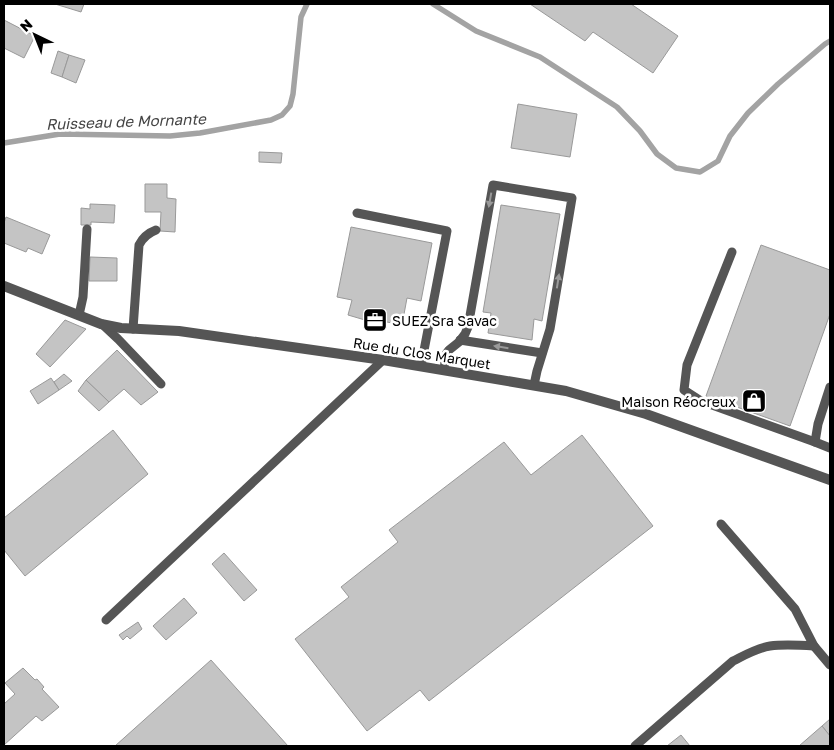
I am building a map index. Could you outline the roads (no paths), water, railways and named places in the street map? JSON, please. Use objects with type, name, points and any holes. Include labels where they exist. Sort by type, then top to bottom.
[{"type":"street","name":"Rue du Clos Marquet","points":[[4,286],[101,324],[133,329],[179,331],[383,360],[566,391],[646,414],[830,480]]},
{"type":"lane","points":[[444,370],[446,354],[465,334],[468,327],[493,186],[572,198],[550,330],[534,385]]},
{"type":"lane","points":[[357,213],[448,231],[421,366]]},
{"type":"lane","points":[[79,315],[83,297],[87,228]]},
{"type":"lane","points":[[133,329],[139,245],[148,233],[156,230]]},
{"type":"lane","points":[[732,252],[687,365],[684,390],[701,401],[830,448]]},
{"type":"lane","points":[[101,324],[161,384]]},
{"type":"lane","points":[[460,340],[542,353]]},
{"type":"lane","points":[[106,620],[383,360]]},
{"type":"lane","points":[[815,442],[818,424],[830,386]]},
{"type":"lane","points":[[721,524],[795,609],[814,646],[830,665]]},
{"type":"lane","points":[[635,746],[733,662],[749,653],[768,646],[814,646]]},
{"type":"waterway","name":"Ruisseau de Mornante","points":[[4,143],[60,134],[170,136],[200,133],[271,120],[282,115],[290,106],[293,94],[301,17],[307,4]]},
{"type":"waterway","name":"Ruisseau de Mornante","points":[[433,4],[476,31],[540,57],[617,107],[640,131],[657,154],[676,168],[700,172],[718,161],[730,136],[748,113],[778,84],[830,41]]},
{"type":"place","name":"SUEZ Sra Savac","points":[[375,320]]},
{"type":"place","name":"Maison Réocreux","points":[[754,401]]}]
